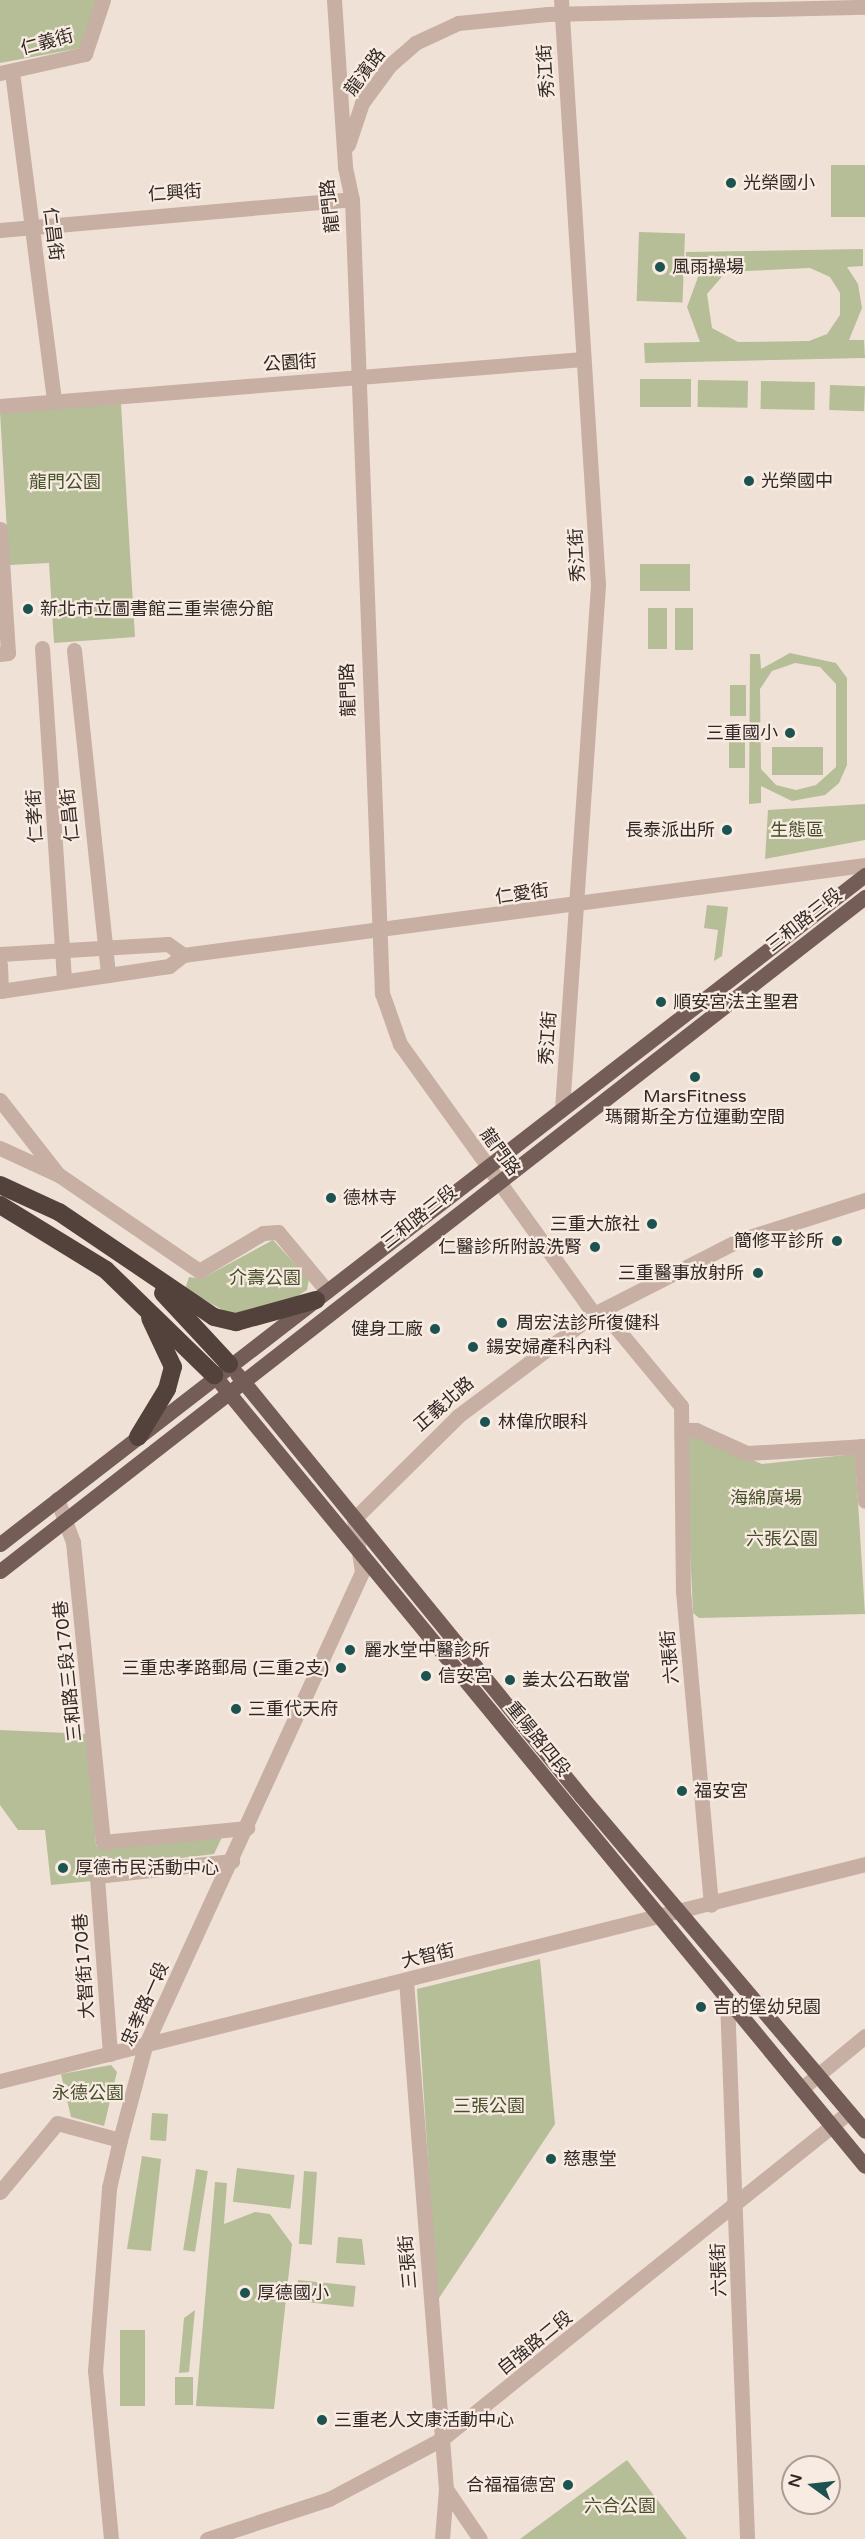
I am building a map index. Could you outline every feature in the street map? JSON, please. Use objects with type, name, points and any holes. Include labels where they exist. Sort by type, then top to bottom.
[{"type":"highway","points":[[0,1176],[59,1212],[146,1276],[214,1317],[236,1322],[321,1296]]},
{"type":"highway","points":[[0,1185],[59,1212]]},
{"type":"highway","points":[[0,1205],[106,1270],[214,1375]]},
{"type":"highway","points":[[106,1270],[157,1326],[173,1367],[167,1389],[138,1437]]},
{"type":"highway","points":[[146,1276],[229,1364]]},
{"type":"main road","name":"三和路三段","points":[[0,1544],[214,1375],[321,1296],[865,875]]},
{"type":"main road","name":"三和路三段","points":[[0,1571],[497,1181],[865,897]]},
{"type":"main road","name":"重陽路四段","points":[[229,1364],[679,1913],[865,2131]]},
{"type":"main road","name":"重陽路四段","points":[[214,1375],[656,1919],[727,2000],[865,2166]]},
{"type":"street","name":"仁義街","points":[[6,72],[86,54],[103,0]]},
{"type":"street","name":"龍門路","points":[[334,0],[352,199],[356,377],[376,933],[382,993],[400,1044],[594,1314]]},
{"type":"street","name":"龍濱路","points":[[346,151],[362,103],[390,65],[415,43],[477,18],[561,7],[865,7]]},
{"type":"street","name":"秀江街","points":[[561,7],[598,585],[562,1108]]},
{"type":"street","name":"仁昌街","points":[[6,72],[33,226],[54,401]]},
{"type":"street","name":"仁興街","points":[[0,230],[352,199]]},
{"type":"street","name":"公園街","points":[[0,405],[583,359]]},
{"type":"street","points":[[0,529],[8,653],[0,654]]},
{"type":"street","name":"仁孝街","points":[[42,648],[64,981]]},
{"type":"street","name":"仁昌街","points":[[74,650],[103,949],[108,975]]},
{"type":"street","name":"仁愛街","points":[[1,991],[168,966],[183,955],[376,933],[865,865]]},
{"type":"street","name":"仁愛街","points":[[0,954],[168,944],[183,955]]},
{"type":"street","points":[[0,964],[1,991]]},
{"type":"street","points":[[0,1100],[59,1175]]},
{"type":"street","points":[[0,1148],[59,1175],[199,1271],[263,1233],[278,1232],[321,1296]]},
{"type":"street","name":"正義北路","points":[[354,1519],[458,1416],[594,1314],[737,1241],[865,1200]]},
{"type":"street","name":"六張街","points":[[594,1314],[609,1319],[681,1406],[683,1591],[711,1905]]},
{"type":"street","points":[[682,1430],[696,1430],[747,1453],[863,1446],[865,1501]]},
{"type":"street","name":"三和路三段170巷","points":[[57,1498],[65,1518],[78,1583],[103,1842],[247,1828]]},
{"type":"street","name":"忠孝路一段","points":[[111,2539],[95,2371],[106,2211],[120,2140],[145,2046],[232,1861],[362,1572],[354,1519]]},
{"type":"street","name":"大智街170巷","points":[[110,2054],[97,1875],[232,1861]]},
{"type":"street","name":"大智街","points":[[0,2081],[406,1982],[865,1864]]},
{"type":"street","name":"三張街","points":[[406,1982],[446,2490],[442,2539]]},
{"type":"street","name":"六張街","points":[[727,2000],[747,2539]]},
{"type":"street","points":[[801,2089],[865,2036]]},
{"type":"street","name":"自強路二段","points":[[207,2539],[329,2499],[442,2439],[849,2112]]},
{"type":"street","points":[[0,2192],[57,2123],[120,2140]]},
{"type":"street","points":[[446,2490],[480,2539]]},
{"type":"green space","points":[[0,0],[97,0],[81,48],[0,63]]},
{"type":"green space","points":[[831,165],[865,165],[865,217],[831,217]]},
{"type":"green space","name":"風雨操場","points":[[639,232],[685,234],[683,303],[637,301]]},
{"type":"green space","points":[[863,249],[863,266],[847,267],[858,284],[862,308],[849,340],[864,340],[865,358],[645,363],[644,343],[700,342],[687,307],[701,269],[686,269],[686,252]],"holes":[[[810,268],[830,277],[840,293],[840,315],[827,334],[809,341],[738,342],[712,328],[707,294],[726,272]]]},
{"type":"green space","points":[[640,379],[691,379],[691,407],[640,407]]},
{"type":"green space","points":[[698,380],[748,381],[748,408],[698,407]]},
{"type":"green space","points":[[761,381],[815,382],[815,410],[761,409]]},
{"type":"green space","points":[[830,385],[865,386],[864,411],[829,410]]},
{"type":"green space","name":"龍門公園","points":[[121,404],[135,637],[54,643],[49,563],[9,565],[0,412]]},
{"type":"green space","points":[[640,564],[690,564],[690,591],[640,591]]},
{"type":"green space","points":[[648,608],[667,608],[667,649],[648,649]]},
{"type":"green space","points":[[675,608],[693,608],[693,650],[675,650]]},
{"type":"green space","points":[[790,653],[836,663],[847,678],[847,765],[839,783],[825,795],[792,801],[761,786],[761,803],[749,804],[750,654],[760,654],[761,669]],"holes":[[[795,663],[820,667],[836,684],[836,767],[816,785],[796,790],[776,785],[761,769],[760,689],[772,671]]]},
{"type":"green space","points":[[730,685],[746,685],[746,716],[730,716]]},
{"type":"green space","points":[[729,737],[745,737],[745,768],[729,768]]},
{"type":"green space","points":[[772,747],[823,747],[823,775],[772,775]]},
{"type":"green space","name":"生態區","points":[[865,804],[865,840],[765,859],[768,810]]},
{"type":"green space","points":[[707,905],[728,907],[722,956],[714,961],[718,930],[704,928]]},
{"type":"green space","name":"介壽公園","points":[[273,1240],[309,1279],[307,1290],[291,1300],[230,1314],[185,1289],[189,1277],[201,1279]]},
{"type":"green space","name":"六張公園","points":[[692,1435],[762,1464],[855,1454],[865,1614],[699,1618],[693,1613],[685,1439]]},
{"type":"green space","points":[[0,1730],[90,1734],[96,1846],[225,1831],[214,1854],[92,1869],[92,1881],[51,1885],[45,1830],[18,1830],[0,1805]]},
{"type":"green space","name":"三張公園","points":[[540,1959],[555,2124],[437,2301],[417,1989]]},
{"type":"green space","name":"永德公園","points":[[111,2065],[117,2072],[104,2126],[71,2117],[61,2074]]},
{"type":"green space","points":[[152,2113],[168,2114],[166,2141],[150,2140]]},
{"type":"green space","points":[[142,2156],[161,2159],[151,2251],[127,2249]]},
{"type":"green space","points":[[237,2168],[295,2175],[290,2209],[233,2202]]},
{"type":"green space","points":[[196,2169],[208,2171],[195,2252],[183,2250]]},
{"type":"green space","points":[[304,2171],[317,2172],[312,2245],[299,2244]]},
{"type":"green space","points":[[215,2182],[227,2183],[224,2224],[255,2212],[270,2214],[292,2244],[274,2409],[196,2406]]},
{"type":"green space","points":[[338,2237],[362,2239],[365,2265],[336,2263]]},
{"type":"green space","points":[[298,2280],[356,2286],[353,2307],[296,2301]]},
{"type":"green space","points":[[195,2310],[189,2372],[179,2373],[184,2318]]},
{"type":"green space","points":[[120,2330],[145,2330],[145,2406],[120,2406]]},
{"type":"green space","points":[[175,2377],[193,2377],[193,2405],[175,2405]]},
{"type":"green space","name":"六合公園","points":[[627,2460],[687,2539],[520,2539]]},
{"type":"place","name":"光榮國小","points":[[731,183]]},
{"type":"place","name":"風雨操場","points":[[660,267]]},
{"type":"place","name":"光榮國中","points":[[749,481]]},
{"type":"place","name":"新北市立圖書館三重崇德分館","points":[[28,609]]},
{"type":"place","name":"三重國小","points":[[790,733]]},
{"type":"place","name":"長泰派出所","points":[[727,830]]},
{"type":"place","name":"順安宮法主聖君","points":[[661,1002]]},
{"type":"place","name":"MarsFitness 瑪爾斯全方位運動空間","points":[[695,1077]]},
{"type":"place","name":"德林寺","points":[[331,1198]]},
{"type":"place","name":"三重大旅社","points":[[652,1224]]},
{"type":"place","name":"簡修平診所","points":[[837,1241]]},
{"type":"place","name":"仁醫診所附設洗腎","points":[[595,1247]]},
{"type":"place","name":"三重醫事放射所","points":[[758,1273]]},
{"type":"place","name":"周宏法診所復健科","points":[[502,1323]]},
{"type":"place","name":"健身工廠","points":[[435,1329]]},
{"type":"place","name":"鍚安婦產科內科","points":[[473,1347]]},
{"type":"place","name":"林偉欣眼科","points":[[485,1422]]},
{"type":"place","name":"麗水堂中醫診所","points":[[350,1650]]},
{"type":"place","name":"三重忠孝路郵局 (三重2支)","points":[[341,1668]]},
{"type":"place","name":"信安宮","points":[[426,1676]]},
{"type":"place","name":"姜太公石敢當","points":[[510,1680]]},
{"type":"place","name":"三重代天府","points":[[236,1709]]},
{"type":"place","name":"福安宮","points":[[682,1791]]},
{"type":"place","name":"厚德市民活動中心","points":[[63,1868]]},
{"type":"place","name":"吉的堡幼兒園","points":[[701,2007]]},
{"type":"place","name":"慈惠堂","points":[[551,2159]]},
{"type":"place","name":"厚德國小","points":[[245,2293]]},
{"type":"place","name":"三重老人文康活動中心","points":[[322,2420]]},
{"type":"place","name":"合福福德宮","points":[[568,2485]]},
{"type":"park label","name":"海綿廣場","points":[[766,1498]]}]
